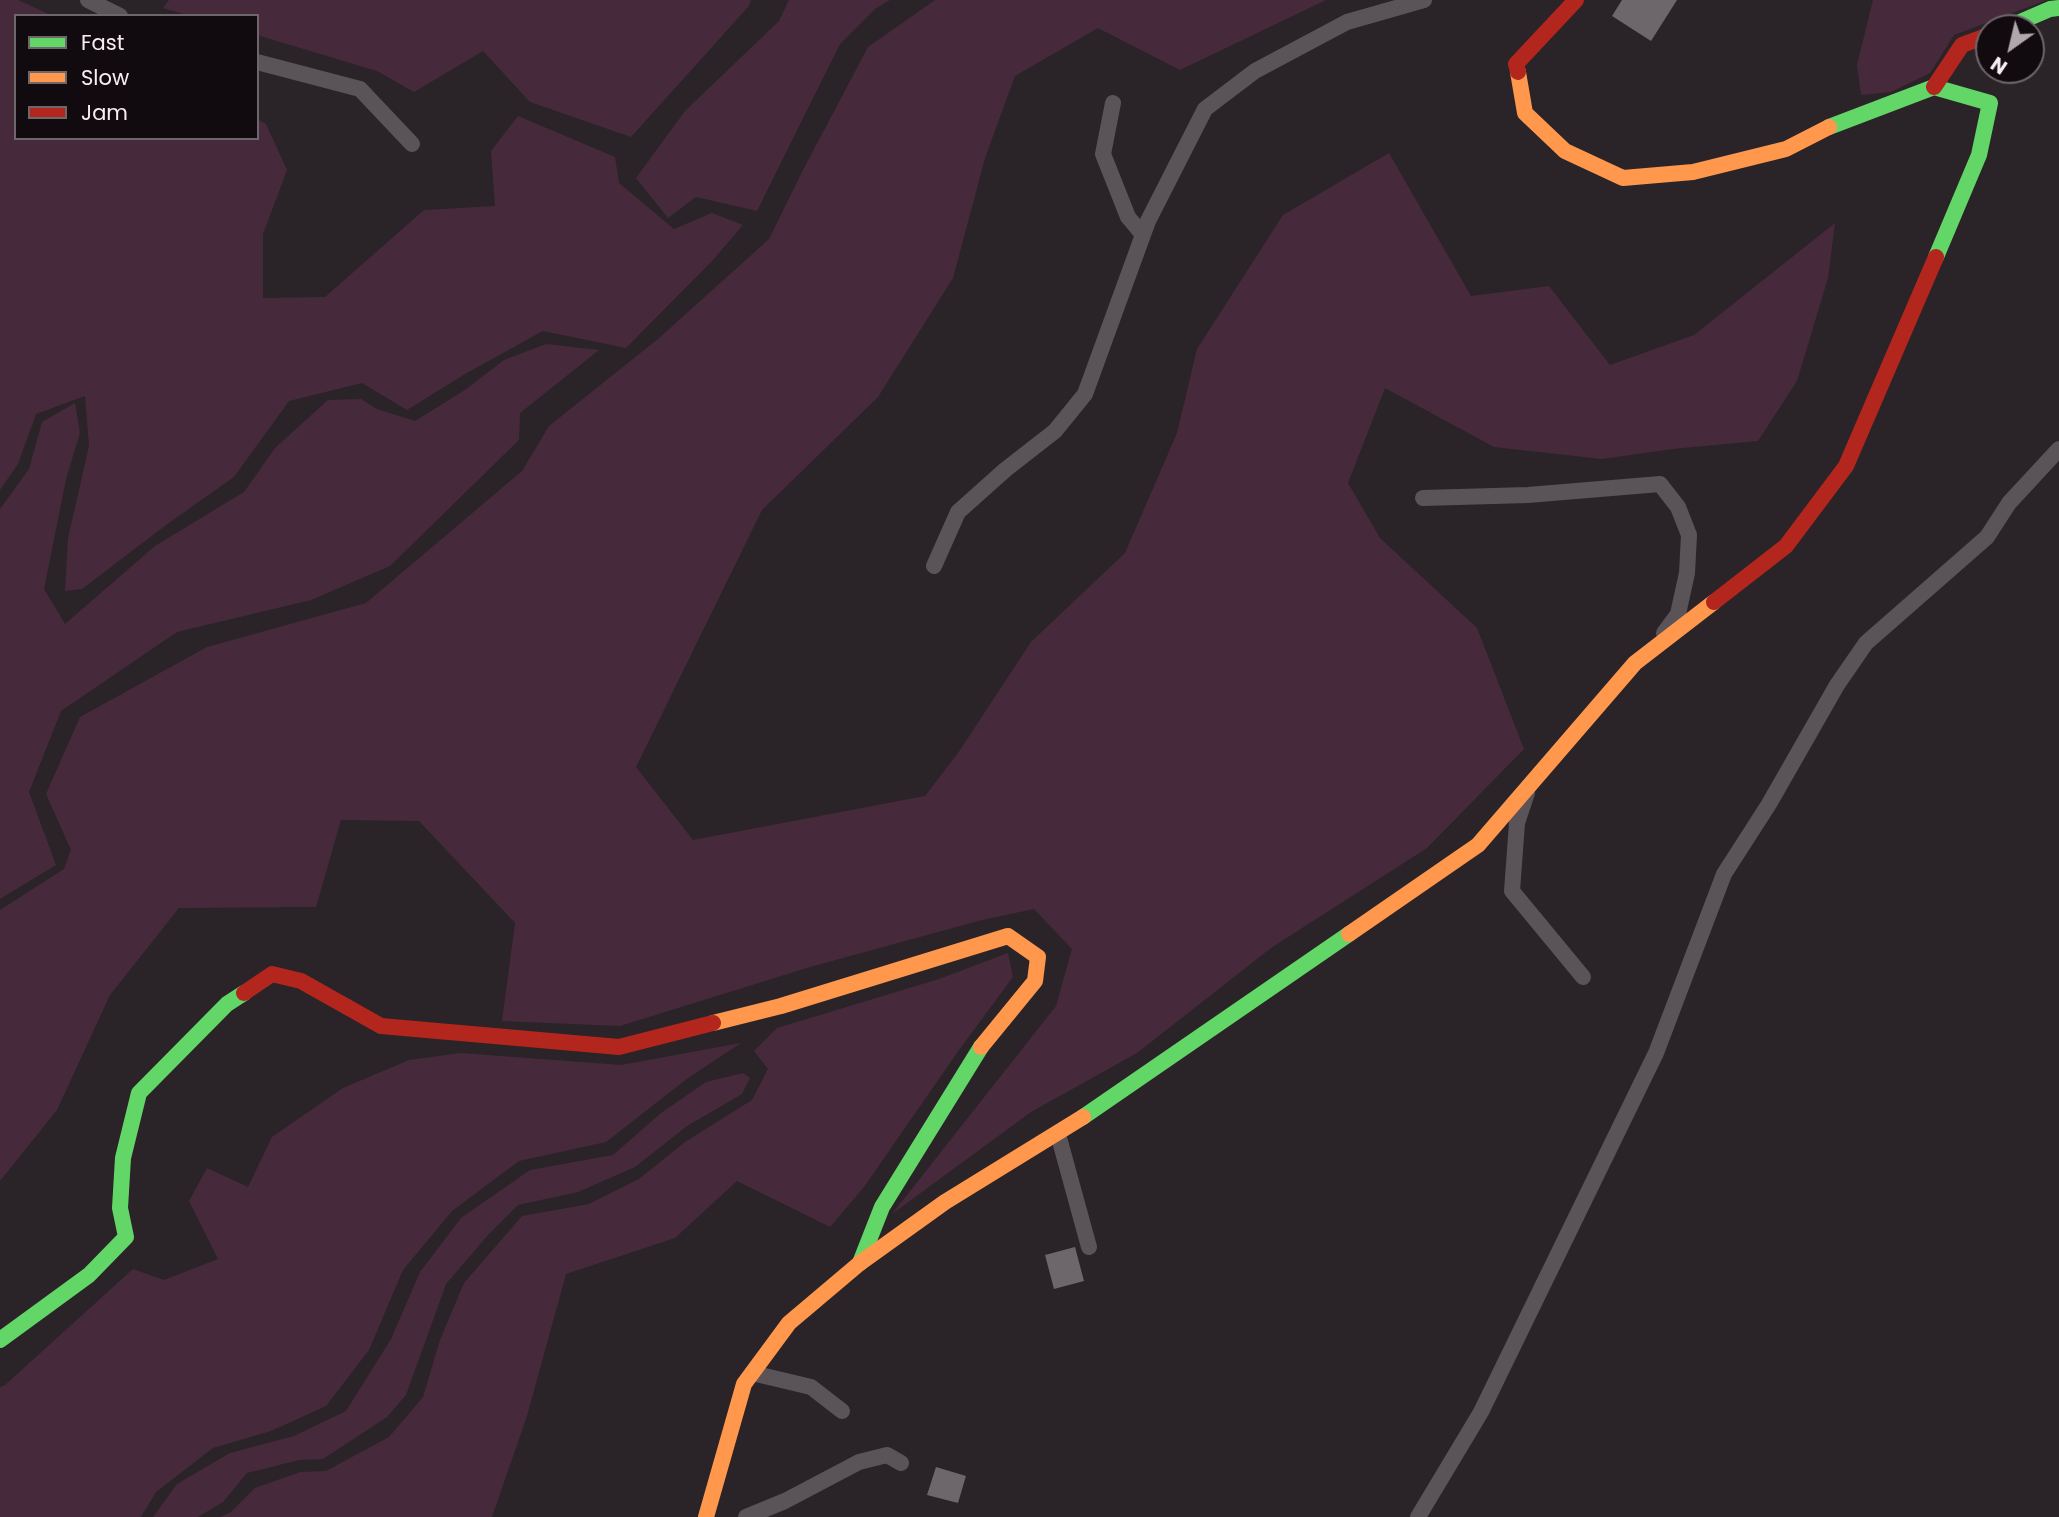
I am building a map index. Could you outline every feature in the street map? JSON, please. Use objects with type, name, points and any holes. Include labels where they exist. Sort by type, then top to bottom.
[{"type":"street","points":[[88,0],[116,14]]},
{"type":"street","points":[[934,566],[958,512],[1055,430],[1085,394],[1143,235],[1205,109],[1255,71],[1348,22],[1424,0]]},
{"type":"street","points":[[706,1517],[744,1384],[789,1323],[860,1263],[945,1202],[1058,1135],[1478,845],[1636,663],[1786,546],[1846,466],[1979,155],[1990,103],[1934,87],[1842,120],[1786,149],[1693,172],[1623,178],[1565,151],[1525,113],[1516,64],[1576,0]]},
{"type":"street","points":[[2039,14],[2059,8]]},
{"type":"street","points":[[1934,87],[1962,45],[1975,40]]},
{"type":"street","points":[[259,63],[360,89],[412,144]]},
{"type":"street","points":[[1113,103],[1103,154],[1128,217],[1143,235]]},
{"type":"street","points":[[1418,1517],[1481,1412],[1657,1053],[1724,874],[1769,804],[1837,685],[1866,643],[1987,537],[2009,503],[2059,449]]},
{"type":"street","points":[[1423,498],[1528,495],[1660,484],[1678,507],[1689,535],[1687,573],[1678,614],[1650,651]]},
{"type":"street","points":[[1530,784],[1517,823],[1513,891],[1583,977]]},
{"type":"street","points":[[0,1339],[89,1275],[126,1237],[120,1208],[122,1158],[139,1093],[227,1004],[272,974],[301,981],[381,1026],[619,1047],[781,1006],[1008,936],[1038,957],[1035,981],[972,1061],[883,1207],[860,1263]]},
{"type":"street","points":[[1058,1135],[1089,1247]]},
{"type":"street","points":[[752,1373],[811,1387],[842,1410]]},
{"type":"street","points":[[746,1517],[785,1501],[859,1462],[887,1455],[901,1463]]},
{"type":"shaded area","points":[[0,0],[18,0],[49,14],[14,14],[14,140],[259,140],[259,120],[266,124],[287,170],[263,234],[263,298],[325,297],[424,210],[495,206],[491,151],[518,116],[615,157],[619,183],[674,229],[712,213],[743,225],[712,261],[626,348],[543,331],[407,410],[362,383],[289,401],[234,477],[82,589],[65,591],[68,538],[89,446],[85,396],[36,414],[18,464],[0,490]]},
{"type":"shaded area","points":[[169,0],[751,0],[749,6],[631,137],[530,102],[483,51],[414,92],[377,71],[259,36],[259,14],[183,14],[163,8]]},
{"type":"shaded area","points":[[789,0],[890,0],[875,9],[840,44],[757,211],[696,197],[668,218],[636,178],[685,111],[779,21]]},
{"type":"shaded area","points":[[935,0],[1326,0],[1180,70],[1098,28],[1015,76],[985,158],[953,278],[878,397],[762,510],[636,767],[693,840],[925,796],[958,753],[1031,642],[1125,553],[1177,433],[1197,349],[1283,215],[1389,153],[1471,296],[1549,286],[1610,365],[1694,335],[1835,223],[1828,278],[1797,381],[1758,441],[1602,459],[1494,447],[1385,388],[1348,483],[1380,538],[1477,628],[1524,749],[1427,848],[1271,948],[1137,1053],[1031,1112],[892,1214],[1056,1006],[1072,949],[1034,909],[982,920],[810,967],[620,1026],[502,1021],[515,923],[419,821],[341,820],[316,907],[179,908],[110,995],[57,1110],[0,1181],[0,910],[64,869],[71,850],[46,794],[80,717],[207,647],[366,603],[522,471],[549,426],[658,339],[769,239],[868,47]]},
{"type":"shaded area","points":[[1873,0],[2047,0],[2010,14],[1975,14],[1975,27],[1954,35],[1930,73],[1891,92],[1861,95],[1857,65]]},
{"type":"shaded area","points":[[546,344],[599,350],[520,413],[519,440],[390,566],[311,600],[177,632],[61,711],[29,792],[56,865],[0,899],[0,509],[29,469],[42,422],[75,403],[80,433],[66,479],[44,589],[65,624],[155,546],[244,492],[275,448],[328,400],[361,399],[377,409],[415,421],[465,390],[504,360]]},
{"type":"shaded area","points":[[1008,953],[1013,977],[864,1187],[830,1227],[737,1181],[675,1238],[566,1274],[527,1416],[492,1517],[220,1517],[231,1512],[255,1488],[300,1472],[326,1471],[389,1437],[423,1397],[440,1340],[464,1283],[522,1216],[589,1204],[639,1179],[685,1142],[752,1100],[768,1069],[754,1051],[777,1028],[939,979]]},
{"type":"shaded area","points":[[741,1043],[688,1078],[606,1142],[519,1161],[452,1211],[403,1270],[369,1350],[326,1406],[271,1431],[213,1448],[156,1492],[141,1517],[0,1517],[0,1387],[133,1269],[164,1280],[218,1259],[189,1201],[207,1168],[248,1187],[272,1137],[343,1088],[409,1060],[461,1053],[621,1065]]},
{"type":"shaded area","points":[[743,1073],[750,1078],[742,1094],[687,1126],[635,1167],[578,1192],[518,1205],[446,1284],[406,1395],[387,1417],[323,1459],[299,1460],[247,1473],[223,1502],[198,1517],[153,1517],[177,1484],[230,1453],[294,1436],[346,1411],[391,1339],[420,1272],[461,1218],[530,1170],[613,1155],[661,1113],[706,1082]]},
{"type":"building","points":[[1622,0],[1677,0],[1651,41],[1612,16]]},
{"type":"building","points":[[1075,1247],[1084,1281],[1054,1289],[1045,1255]]},
{"type":"building","points":[[936,1467],[966,1476],[958,1503],[927,1495]]},
{"type":"traffic: fast","points":[[2038,14],[2059,8]]},
{"type":"traffic: fast","points":[[1829,127],[1934,87],[1990,103],[1979,155],[1936,257]]},
{"type":"traffic: fast","points":[[1083,1117],[1349,934]]},
{"type":"traffic: fast","points":[[0,1340],[89,1275],[126,1237],[120,1208],[123,1158],[139,1093],[227,1004],[244,993]]},
{"type":"traffic: fast","points":[[860,1263],[882,1207],[981,1047]]},
{"type":"traffic: slow","points":[[1518,72],[1525,113],[1565,151],[1623,178],[1693,172],[1786,149],[1829,127]]},
{"type":"traffic: slow","points":[[1349,934],[1478,845],[1635,663],[1714,602]]},
{"type":"traffic: slow","points":[[713,1023],[781,1006],[1008,936],[1038,957],[1035,981],[981,1047]]},
{"type":"traffic: slow","points":[[706,1517],[744,1384],[789,1323],[860,1263],[945,1202],[1083,1117]]},
{"type":"traffic: jam","points":[[1518,72],[1516,64],[1576,0]]},
{"type":"traffic: jam","points":[[1934,87],[1962,45],[1975,40]]},
{"type":"traffic: jam","points":[[1714,602],[1786,546],[1846,466],[1936,257]]},
{"type":"traffic: jam","points":[[244,993],[272,974],[301,981],[381,1026],[619,1047],[713,1023]]}]
